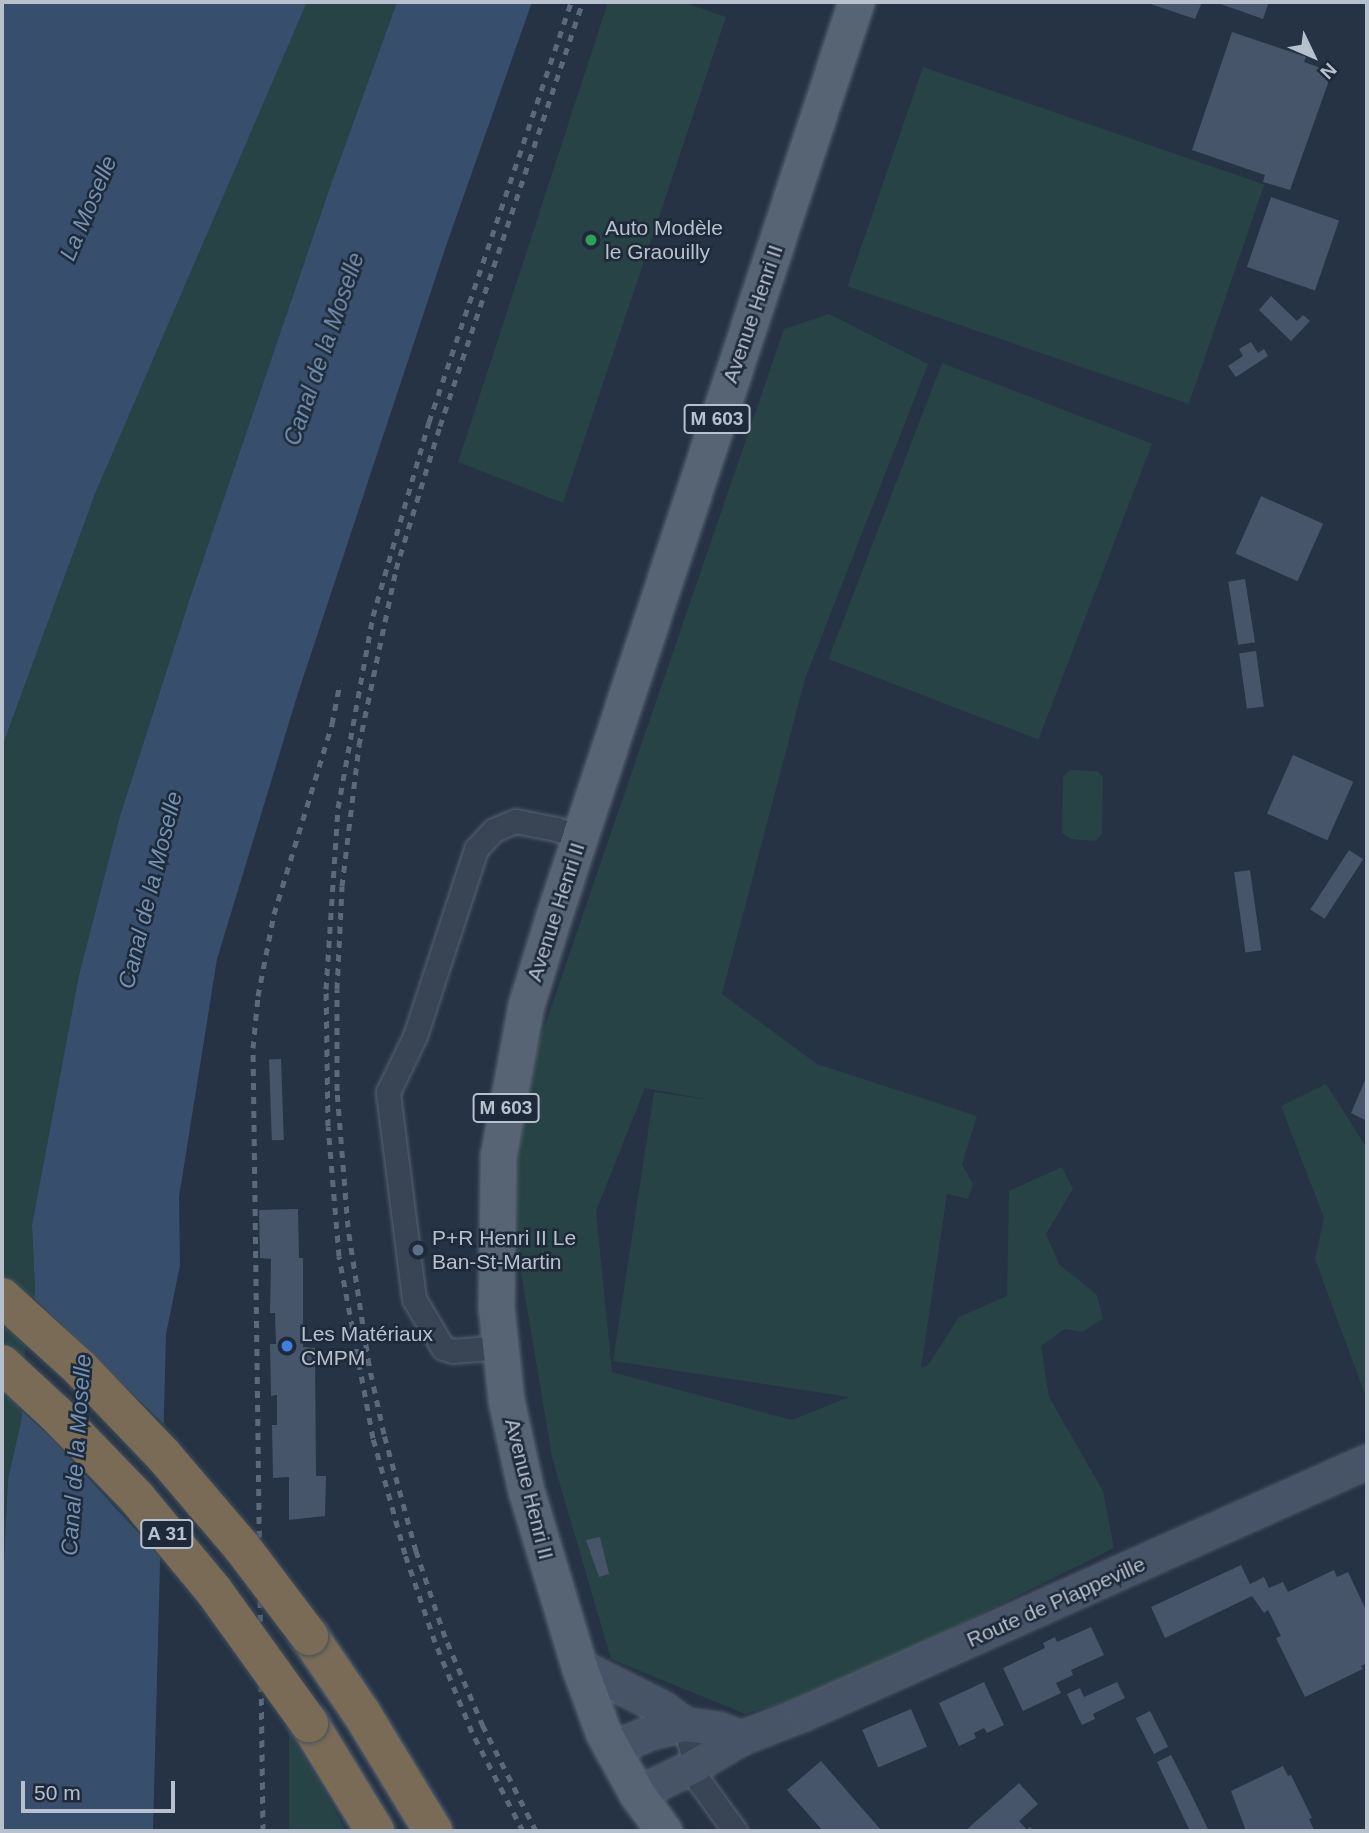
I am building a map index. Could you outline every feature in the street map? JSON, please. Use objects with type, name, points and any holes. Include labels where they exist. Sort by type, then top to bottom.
[{"type":"highway","name":"A 31","points":[[2,1297],[80,1368],[164,1456],[241,1546],[309,1636],[376,1736],[433,1831]]},
{"type":"highway","name":"A 31","points":[[2,1364],[56,1414],[136,1498],[214,1591],[309,1723],[375,1831]]},
{"type":"main road","name":"Avenue Henri II","points":[[664,1831],[636,1794],[611,1750],[579,1666],[526,1491],[506,1400],[496,1307],[498,1156],[526,1005],[856,2]]},
{"type":"street","points":[[500,1347],[453,1351],[443,1348],[414,1299],[388,1092],[415,1036],[477,849],[494,830],[515,821],[580,837]]},
{"type":"street","name":"Route de Plappeville","points":[[636,1794],[693,1767],[742,1738],[817,1709],[1367,1462]]},
{"type":"street","points":[[579,1666],[664,1709],[685,1725],[693,1767],[704,1791],[736,1831]]},
{"type":"street","points":[[611,1750],[650,1733],[685,1725],[718,1729],[742,1738]]},
{"type":"green space","points":[[307,2],[397,2],[330,187],[190,598],[120,816],[79,975],[32,1225],[35,1290],[21,1422],[8,1479],[2,1604],[2,747],[95,494]]},
{"type":"green space","name":"Auto Modèle le Graouilly","points":[[608,2],[682,2],[726,17],[563,503],[458,462]]},
{"type":"green space","points":[[923,67],[1264,185],[1189,404],[847,286]]},
{"type":"green space","points":[[829,314],[928,364],[805,679],[722,994],[817,1064],[977,1116],[962,1164],[973,1184],[968,1199],[947,1194],[921,1368],[928,1365],[959,1317],[1007,1296],[1009,1191],[1062,1167],[1073,1189],[1046,1234],[1059,1264],[1097,1295],[1103,1319],[1082,1332],[1065,1329],[1041,1346],[1049,1397],[1103,1491],[1114,1548],[835,1687],[745,1714],[611,1659],[552,1457],[501,1153],[784,329]],"holes":[[[645,1088],[711,1100],[654,1092],[613,1361],[849,1397],[792,1420],[612,1372],[596,1211]]]},
{"type":"green space","points":[[942,363],[1152,444],[1038,740],[828,659]]},
{"type":"green space","points":[[1070,770],[1097,771],[1103,777],[1102,834],[1095,841],[1071,839],[1062,833],[1063,777]]},
{"type":"green space","points":[[1326,1084],[1367,1148],[1367,1400],[1315,1259],[1324,1218],[1281,1106]]},
{"type":"green space","points":[[289,1734],[317,1778],[346,1831],[289,1831]]},
{"type":"water","name":"La Moselle","points":[[2,2],[307,2],[95,494],[2,747]]},
{"type":"water","name":"Canal de la Moselle","points":[[397,2],[532,2],[446,246],[298,693],[217,959],[179,1197],[180,1265],[166,1334],[153,1831],[4,1831],[2,1604],[8,1479],[21,1422],[35,1290],[32,1225],[79,975],[120,816],[190,598],[330,187]]},
{"type":"pier","points":[[31,1295],[167,1427],[164,1561],[55,1442],[19,1408]]},
{"type":"building","points":[[1145,2],[1202,2],[1195,19]]},
{"type":"building","points":[[1215,2],[1269,2],[1263,19]]},
{"type":"building","points":[[1232,32],[1306,57],[1304,62],[1332,72],[1290,190],[1263,182],[1265,175],[1192,150]]},
{"type":"building","points":[[1271,197],[1339,220],[1315,290],[1247,267]]},
{"type":"building","points":[[1271,296],[1297,321],[1303,315],[1310,321],[1291,341],[1259,310]]},
{"type":"building","points":[[1251,342],[1258,353],[1264,349],[1268,356],[1236,377],[1228,366],[1243,356],[1239,349]]},
{"type":"building","points":[[1261,496],[1323,524],[1297,581],[1235,554]]},
{"type":"building","points":[[1245,579],[1255,642],[1238,645],[1228,582]]},
{"type":"building","points":[[1256,651],[1264,706],[1247,709],[1239,653]]},
{"type":"building","points":[[1293,755],[1353,782],[1327,840],[1267,813]]},
{"type":"building","points":[[1349,850],[1363,859],[1325,919],[1310,910]]},
{"type":"building","points":[[1250,870],[1261,950],[1245,952],[1234,872]]},
{"type":"building","points":[[269,1059],[281,1059],[284,1140],[272,1140]]},
{"type":"building","points":[[1367,1076],[1367,1121],[1351,1113]]},
{"type":"building","points":[[298,1209],[299,1258],[303,1258],[303,1347],[315,1348],[316,1476],[326,1476],[325,1516],[289,1520],[289,1477],[273,1478],[272,1425],[277,1425],[277,1395],[271,1396],[270,1344],[276,1344],[275,1313],[270,1313],[271,1259],[260,1258],[259,1210]]},
{"type":"building","points":[[600,1537],[609,1574],[599,1577],[586,1540]]},
{"type":"building","points":[[1241,1565],[1250,1584],[1264,1577],[1269,1588],[1283,1582],[1288,1592],[1334,1570],[1337,1577],[1348,1572],[1367,1612],[1367,1663],[1361,1666],[1363,1669],[1305,1697],[1276,1638],[1281,1636],[1268,1610],[1264,1613],[1252,1596],[1165,1638],[1151,1607]]},
{"type":"building","points":[[1091,1627],[1104,1655],[1071,1670],[1073,1675],[1056,1683],[1061,1693],[1023,1711],[1003,1668],[1045,1648],[1043,1643],[1055,1637],[1057,1642]]},
{"type":"building","points":[[984,1682],[1004,1725],[987,1733],[984,1728],[974,1733],[976,1738],[959,1746],[939,1703]]},
{"type":"building","points":[[1117,1682],[1125,1698],[1093,1714],[1095,1719],[1082,1725],[1067,1694],[1080,1688],[1084,1697]]},
{"type":"building","points":[[911,1709],[927,1747],[878,1767],[862,1730]]},
{"type":"building","points":[[1150,1711],[1168,1747],[1154,1754],[1136,1718]]},
{"type":"building","points":[[1171,1755],[1209,1831],[1190,1831],[1157,1762]]},
{"type":"building","points":[[821,1761],[882,1831],[823,1831],[787,1790]]},
{"type":"building","points":[[1283,1766],[1288,1776],[1291,1775],[1312,1818],[1309,1819],[1314,1830],[1246,1831],[1231,1791]]},
{"type":"building","points":[[1019,1783],[1038,1804],[1019,1821],[1027,1830],[1030,1827],[1034,1831],[965,1831]]},
{"type":"railway","points":[[523,1831],[472,1732],[435,1642],[405,1554],[373,1438],[339,1256],[328,1126],[326,989],[338,808],[373,616],[429,422],[571,2]]},
{"type":"railway","points":[[536,1831],[483,1726],[445,1637],[416,1551],[384,1434],[369,1365],[348,1227],[337,1091],[337,989],[342,886],[359,745],[396,569],[440,426],[583,2]]},
{"type":"railway","points":[[263,1831],[253,1048],[258,996],[274,914],[332,724],[340,683]]},
{"type":"place","name":"Auto Modèle le Graouilly","points":[[591,240]]},
{"type":"place","name":"P+R Henri II Le Ban-St-Martin","points":[[418,1250]]},
{"type":"place","name":"Les Matériaux CMPM","points":[[287,1346]]}]
